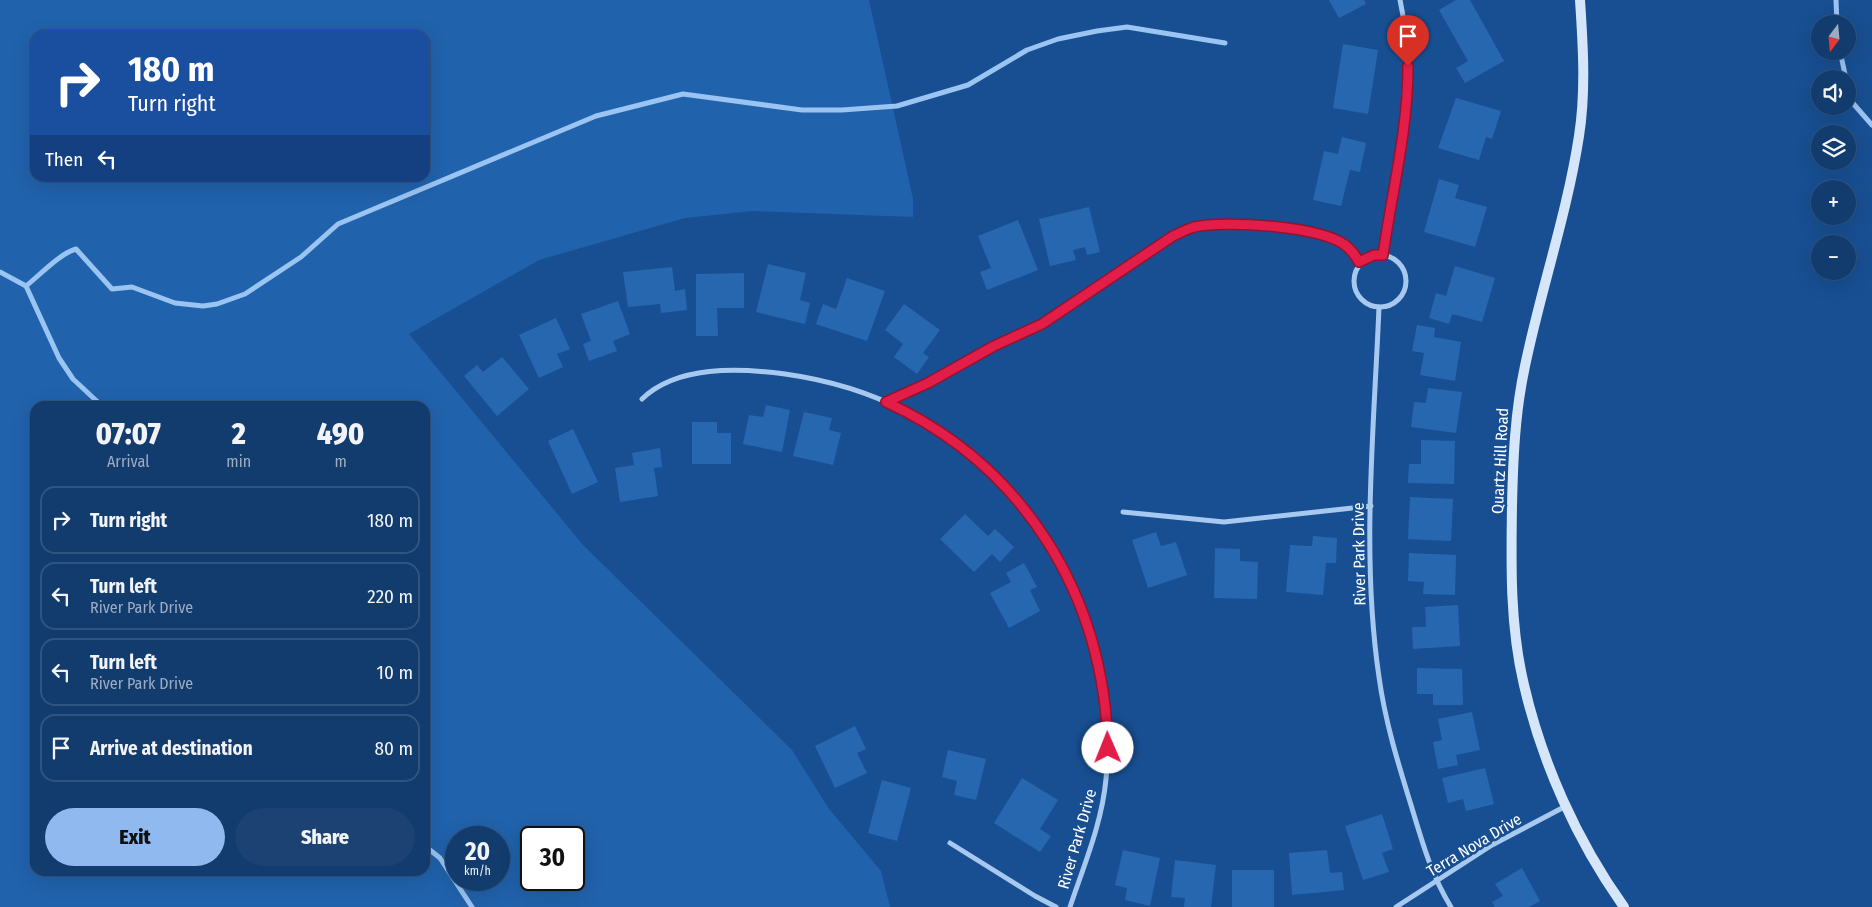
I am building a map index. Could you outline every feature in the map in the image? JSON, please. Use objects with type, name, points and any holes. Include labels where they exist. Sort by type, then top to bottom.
[{"type":"street","points":[[1383,255],[1408,95],[1407,33],[1400,0]]},
{"type":"street","name":"Quartz Hill Road","points":[[1580,0],[1583,68],[1580,134],[1572,175],[1524,367],[1513,460],[1512,518],[1515,620],[1524,684],[1543,746],[1566,806],[1603,877],[1624,907]]},
{"type":"street","points":[[886,402],[928,383],[994,346],[1042,324],[1173,236],[1194,227],[1269,226],[1305,230],[1344,244],[1354,253],[1359,262],[1354,280],[1355,289],[1365,302],[1379,307],[1390,305],[1397,301],[1406,286],[1403,269],[1391,257],[1383,255],[1374,255],[1359,262]]},
{"type":"street","name":"River Park Drive","points":[[1379,307],[1369,570],[1378,677],[1395,754],[1436,882],[1450,907]]},
{"type":"street","name":"River Park Drive","points":[[642,399],[649,392],[682,376],[740,370],[815,378],[886,402],[909,412],[981,463],[1017,502],[1047,540],[1082,613],[1101,675],[1107,711],[1107,771],[1100,818],[1070,907]]},
{"type":"street","points":[[1123,512],[1224,522],[1371,506]]},
{"type":"street","name":"Terra Nova Drive","points":[[1396,907],[1492,845],[1566,806]]},
{"type":"street","points":[[950,843],[1056,907]]},
{"type":"shaded area","points":[[0,0],[869,0],[913,199],[913,217],[753,211],[685,218],[539,260],[409,334],[583,545],[792,750],[829,809],[881,871],[890,907],[0,907]]},
{"type":"building","points":[[1329,0],[1364,0],[1366,4],[1339,18]]},
{"type":"building","points":[[1456,0],[1470,0],[1504,61],[1465,83],[1456,68],[1468,61],[1439,10]]},
{"type":"building","points":[[1343,44],[1378,50],[1368,114],[1333,108]]},
{"type":"building","points":[[1456,98],[1501,111],[1492,139],[1486,137],[1479,160],[1438,148]]},
{"type":"building","points":[[1342,137],[1366,143],[1360,172],[1350,170],[1341,206],[1313,200],[1324,151],[1338,154]]},
{"type":"building","points":[[1439,179],[1459,185],[1455,198],[1487,207],[1475,247],[1424,232]]},
{"type":"building","points":[[1089,207],[1100,252],[1087,255],[1085,247],[1073,250],[1076,260],[1050,266],[1039,219]]},
{"type":"building","points":[[1018,220],[1038,270],[987,290],[980,272],[991,268],[978,236]]},
{"type":"building","points":[[768,264],[806,273],[800,300],[810,303],[805,324],[756,312]]},
{"type":"building","points":[[1455,266],[1495,278],[1482,322],[1452,314],[1449,324],[1429,318],[1436,293],[1446,296]]},
{"type":"building","points":[[672,267],[675,291],[685,289],[687,310],[661,313],[660,304],[628,307],[623,272]]},
{"type":"building","points":[[744,273],[744,308],[717,308],[718,336],[696,336],[696,274]]},
{"type":"building","points":[[847,278],[885,291],[867,341],[816,324],[823,304],[836,309]]},
{"type":"building","points":[[618,301],[630,334],[613,341],[617,351],[589,361],[583,344],[591,341],[581,314]]},
{"type":"building","points":[[904,304],[940,330],[923,353],[929,357],[917,374],[894,357],[903,344],[885,330]]},
{"type":"building","points":[[556,318],[570,349],[557,354],[563,367],[539,378],[519,335]]},
{"type":"building","points":[[1417,325],[1435,328],[1434,337],[1461,342],[1455,381],[1420,375],[1424,353],[1412,351]]},
{"type":"building","points":[[502,357],[529,389],[497,416],[464,376],[477,365],[483,372]]},
{"type":"building","points":[[1428,388],[1462,392],[1456,433],[1411,427],[1414,402],[1426,403]]},
{"type":"building","points":[[766,405],[790,410],[782,452],[743,444],[749,415],[763,417]]},
{"type":"building","points":[[804,412],[832,418],[829,430],[841,433],[833,465],[793,456]]},
{"type":"building","points":[[692,422],[717,422],[717,433],[731,433],[731,464],[692,464]]},
{"type":"building","points":[[573,429],[598,482],[572,494],[548,441]]},
{"type":"building","points":[[1421,440],[1455,441],[1454,484],[1408,483],[1409,464],[1421,464]]},
{"type":"building","points":[[660,448],[662,467],[654,468],[658,496],[620,502],[615,468],[634,465],[632,453]]},
{"type":"building","points":[[1410,497],[1453,499],[1451,541],[1408,539]]},
{"type":"building","points":[[965,514],[988,536],[995,529],[1014,547],[1000,562],[992,554],[974,572],[940,539]]},
{"type":"building","points":[[1156,532],[1161,546],[1176,542],[1187,575],[1148,588],[1132,540]]},
{"type":"building","points":[[1313,536],[1337,538],[1336,563],[1326,563],[1323,595],[1286,592],[1290,545],[1312,546]]},
{"type":"building","points":[[1215,548],[1240,549],[1240,561],[1258,562],[1257,599],[1214,598]]},
{"type":"building","points":[[1409,553],[1456,555],[1455,595],[1423,594],[1424,582],[1408,581]]},
{"type":"building","points":[[1024,563],[1037,587],[1030,590],[1040,611],[1009,628],[990,593],[1011,582],[1006,573]]},
{"type":"building","points":[[1458,605],[1460,646],[1413,649],[1412,627],[1426,627],[1425,607]]},
{"type":"building","points":[[1417,668],[1462,669],[1463,705],[1433,705],[1433,694],[1417,694]]},
{"type":"building","points":[[1472,712],[1480,750],[1456,755],[1458,765],[1438,769],[1433,742],[1442,740],[1438,719]]},
{"type":"building","points":[[855,726],[866,749],[857,753],[867,773],[835,788],[815,746]]},
{"type":"building","points":[[948,750],[986,759],[976,800],[954,795],[957,781],[942,777]]},
{"type":"building","points":[[1485,768],[1494,804],[1466,811],[1463,799],[1448,803],[1442,778]]},
{"type":"building","points":[[1022,778],[1058,800],[1040,829],[1051,836],[1040,852],[994,823]]},
{"type":"building","points":[[882,780],[911,788],[897,841],[868,833]]},
{"type":"building","points":[[1382,814],[1393,849],[1382,853],[1389,872],[1363,880],[1345,826]]},
{"type":"building","points":[[1123,850],[1160,858],[1150,906],[1125,900],[1127,888],[1115,885]]},
{"type":"building","points":[[1327,850],[1330,873],[1342,872],[1344,890],[1292,895],[1289,853]]},
{"type":"building","points":[[1175,860],[1216,865],[1211,907],[1184,907],[1185,898],[1171,897]]},
{"type":"building","points":[[1522,868],[1540,901],[1529,907],[1495,907],[1492,902],[1503,896],[1495,884]]},
{"type":"building","points":[[1232,870],[1274,870],[1274,907],[1232,907]]},
{"type":"waterway","points":[[1836,0],[1837,15]]},
{"type":"waterway","points":[[26,286],[56,260],[76,249],[112,289],[132,287],[175,303],[203,306],[217,304],[245,294],[301,257],[338,224],[596,116],[683,94],[802,110],[842,110],[897,106],[968,85],[1027,50],[1058,39],[1097,31],[1127,27],[1225,43]]},
{"type":"waterway","points":[[1842,60],[1844,70]]},
{"type":"waterway","points":[[1856,107],[1872,125]]},
{"type":"waterway","points":[[0,272],[26,286],[59,358],[73,379],[97,401]]},
{"type":"waterway","points":[[430,850],[440,858],[472,907]]},
{"type":"route","points":[[1108,748],[1107,711],[1097,657],[1079,604],[1047,540],[1023,508],[981,463],[909,412],[886,402],[928,383],[994,346],[1042,324],[1173,236],[1194,227],[1222,225],[1269,226],[1305,230],[1344,244],[1354,253],[1359,262],[1374,255],[1383,255],[1402,142],[1408,95],[1408,66]]}]
